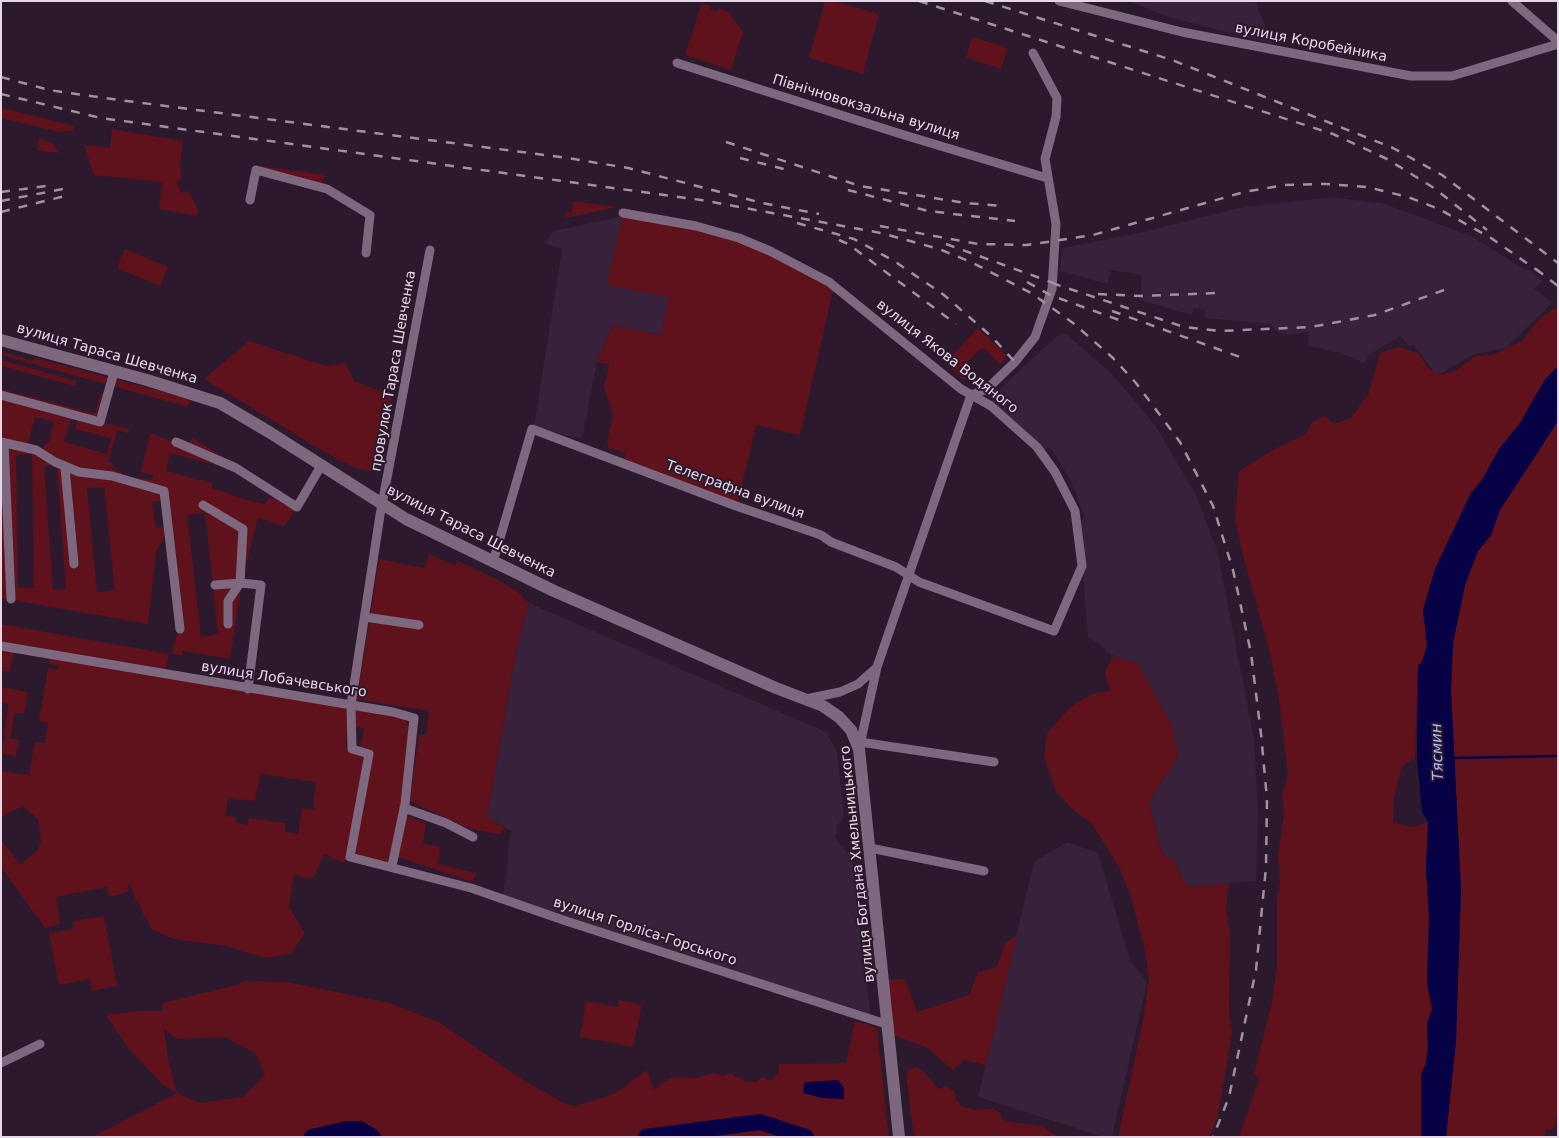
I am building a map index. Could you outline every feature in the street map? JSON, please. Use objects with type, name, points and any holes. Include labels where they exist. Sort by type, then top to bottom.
[{"type":"main road","name":"вулиця Тараса Шевченка","points":[[1,340],[197,394],[220,403],[269,432],[382,506],[493,562],[725,666],[823,706],[840,717],[851,730],[859,745]]},
{"type":"main road","name":"вулиця Богдана Хмельницького","points":[[859,745],[899,1137]]},
{"type":"street","name":"вулиця Коробейника","points":[[1059,1],[1182,32],[1411,76],[1452,76],[1558,43]]},
{"type":"street","points":[[1512,1],[1558,43]]},
{"type":"street","points":[[971,395],[987,389],[1015,362],[1035,337],[1052,289],[1055,243],[1052,195],[1047,178],[1045,159],[1056,117],[1057,98],[1033,53]]},
{"type":"street","name":"Північновокзальна вулиця","points":[[677,63],[1047,178]]},
{"type":"street","points":[[250,200],[256,170],[327,189],[370,215],[366,253]]},
{"type":"street","name":"вулиця Якова Водяного","points":[[623,213],[696,226],[739,238],[770,250],[830,282],[971,395],[991,406],[1037,447],[1055,472],[1075,511],[1082,566],[1054,631]]},
{"type":"street","name":"провулок Тараса Шевченка","points":[[351,705],[382,506],[430,250]]},
{"type":"street","points":[[1,395],[100,422],[114,372]]},
{"type":"street","name":"вулиця Богдана Хмельницького","points":[[859,745],[877,667],[971,395]]},
{"type":"street","name":"Телеграфна вулиця","points":[[493,562],[532,429],[821,535],[831,542],[896,567],[919,582],[1054,631]]},
{"type":"street","points":[[177,432],[176,442],[236,468],[297,508],[321,466]]},
{"type":"street","points":[[11,598],[3,442],[36,450],[65,468],[78,472],[112,476],[164,490],[180,629]]},
{"type":"street","points":[[65,468],[74,564]]},
{"type":"street","points":[[203,505],[243,529],[240,583],[228,601],[228,624]]},
{"type":"street","points":[[215,585],[240,583],[261,585],[248,689]]},
{"type":"street","points":[[365,617],[420,625]]},
{"type":"street","name":"вулиця Лобачевського","points":[[1,646],[351,705],[414,718],[404,808],[392,866]]},
{"type":"street","points":[[806,699],[840,692],[858,684],[877,667]]},
{"type":"street","name":"вулиця Горліса-Горського","points":[[351,705],[352,749],[369,754],[350,857],[392,866],[471,888],[566,921],[889,1025]]},
{"type":"street","points":[[859,745],[994,762]]},
{"type":"street","points":[[404,808],[446,823],[473,837]]},
{"type":"street","points":[[870,848],[984,871]]},
{"type":"street","points":[[1,1063],[40,1044]]},
{"type":"shaded area","points":[[825,1],[833,1],[879,14],[863,74],[809,58]]},
{"type":"shaded area","points":[[1128,1],[1255,1],[1273,44],[1169,17]]},
{"type":"shaded area","points":[[702,3],[711,6],[710,10],[717,12],[718,8],[729,12],[743,32],[731,70],[685,55]]},
{"type":"shaded area","points":[[972,37],[1008,48],[1001,69],[966,58]]},
{"type":"shaded area","points":[[2,108],[74,126],[73,131],[59,132],[1,118]]},
{"type":"shaded area","points":[[112,129],[183,141],[180,165],[182,179],[177,181],[181,193],[188,191],[198,209],[197,216],[159,209],[162,182],[94,175],[84,145],[110,148]]},
{"type":"shaded area","points":[[39,138],[54,145],[59,153],[37,150]]},
{"type":"shaded area","points":[[243,164],[326,175],[321,183],[316,183]]},
{"type":"shaded area","points":[[1332,197],[1385,204],[1471,236],[1524,269],[1532,271],[1542,281],[1534,289],[1553,302],[1506,348],[1472,355],[1437,376],[1414,345],[1409,346],[1400,336],[1369,355],[1365,363],[1341,353],[1308,346],[1309,332],[1286,335],[1277,332],[1271,324],[1204,318],[1205,310],[1194,308],[1191,315],[1140,300],[1142,275],[1111,270],[1107,284],[1060,271],[1062,248],[1143,232],[1243,207]]},
{"type":"shaded area","points":[[573,201],[617,207],[565,218],[566,212],[572,212]]},
{"type":"shaded area","points":[[623,213],[739,238],[834,286],[800,435],[756,425],[737,506],[622,463],[626,453],[608,448],[607,441],[613,416],[604,387],[609,364],[597,362],[613,325],[661,335],[669,297],[607,285]]},
{"type":"shaded area","points":[[623,216],[670,297],[661,335],[613,325],[597,362],[582,439],[534,427],[562,249],[544,243],[554,231]]},
{"type":"shaded area","points":[[125,249],[168,267],[160,286],[117,268]]},
{"type":"shaded area","points":[[1555,308],[1558,308],[1558,366],[1544,381],[1520,423],[1499,449],[1482,480],[1471,493],[1435,569],[1423,610],[1427,645],[1422,662],[1418,666],[1415,758],[1402,766],[1394,797],[1393,822],[1411,827],[1428,822],[1426,869],[1429,913],[1427,983],[1432,1009],[1427,1024],[1428,1048],[1426,1063],[1421,1075],[1421,1137],[1239,1137],[1259,1079],[1254,1073],[1272,1002],[1277,967],[1277,898],[1280,883],[1278,857],[1284,813],[1282,796],[1288,775],[1279,698],[1269,649],[1242,552],[1235,518],[1239,471],[1276,448],[1304,435],[1313,422],[1325,416],[1334,424],[1351,418],[1369,393],[1380,353],[1400,347],[1419,354],[1427,367],[1439,375],[1455,371],[1475,356],[1493,355],[1523,340],[1538,320]]},
{"type":"shaded area","points":[[978,328],[1007,356],[1000,364],[982,347],[965,365],[971,371],[963,380],[945,363]]},
{"type":"shaded area","points":[[1066,334],[1111,373],[1155,425],[1196,495],[1217,551],[1254,738],[1258,811],[1256,881],[1191,887],[1184,882],[1174,860],[1162,853],[1149,801],[1178,757],[1130,662],[1107,653],[1102,646],[1088,637],[1079,521],[1085,517],[1071,481],[1051,448],[1044,449],[1038,446],[991,401],[993,395],[1058,335]]},
{"type":"shaded area","points":[[249,341],[326,366],[346,363],[354,381],[392,396],[382,463],[372,471],[359,469],[338,460],[204,379]]},
{"type":"shaded area","points":[[1,349],[3,352],[33,361],[35,358],[191,399],[188,407],[1,355]]},
{"type":"shaded area","points":[[1,360],[76,381],[75,386],[1,366]]},
{"type":"shaded area","points":[[1,389],[95,414],[101,393],[105,394],[99,415],[96,414],[96,418],[92,420],[130,429],[128,433],[117,430],[108,462],[114,464],[112,469],[122,472],[120,479],[164,490],[138,483],[140,478],[152,480],[153,475],[141,472],[150,433],[186,447],[192,438],[264,482],[220,461],[217,465],[170,453],[166,471],[212,483],[212,488],[250,501],[265,504],[270,497],[295,510],[284,526],[258,518],[243,577],[230,659],[183,651],[182,655],[172,654],[176,636],[180,629],[168,530],[156,552],[148,624],[1,598]],"holes":[[[75,416],[78,417],[75,429],[111,438],[107,454],[64,442],[69,425]],[[35,417],[54,422],[50,437],[52,438],[43,448],[42,462],[36,446],[28,443]],[[32,454],[34,588],[18,588],[16,455]],[[57,465],[66,589],[53,590],[44,466]],[[104,487],[115,590],[97,592],[87,488]],[[162,500],[165,527],[156,528],[152,502]],[[205,513],[218,634],[201,637],[187,515]]]},
{"type":"shaded area","points":[[1558,421],[1558,1108],[1554,1129],[1546,1129],[1544,1137],[1446,1137],[1456,1041],[1461,889],[1451,691],[1453,643],[1465,585],[1478,551],[1491,535],[1500,510]]},
{"type":"shaded area","points":[[430,554],[455,566],[458,561],[496,579],[517,591],[529,603],[517,647],[487,817],[505,828],[500,834],[470,829],[410,801],[419,735],[426,735],[429,711],[357,699],[379,559],[424,568]]},
{"type":"shaded area","points":[[529,603],[826,732],[837,752],[844,817],[836,827],[838,834],[835,835],[838,842],[852,857],[871,1018],[503,895],[511,831],[487,817],[517,647]]},
{"type":"shaded area","points":[[1,624],[169,654],[165,674],[393,712],[405,720],[409,728],[403,814],[426,823],[423,844],[440,847],[438,864],[476,873],[473,882],[395,856],[392,866],[350,857],[342,862],[324,854],[314,877],[306,878],[294,875],[289,907],[305,933],[291,954],[265,958],[227,946],[174,939],[151,929],[128,883],[128,892],[109,897],[107,887],[56,897],[60,924],[45,928],[1,867],[1,840],[20,864],[37,851],[41,843],[38,819],[23,806],[1,817],[1,771],[29,775],[35,742],[45,743],[48,723],[39,721],[48,668],[57,670],[58,665],[49,664],[50,655],[14,649],[10,672],[1,670]],"holes":[[[347,726],[364,728],[359,754],[348,751],[346,747]],[[260,774],[316,782],[313,805],[316,810],[302,808],[298,834],[285,832],[286,823],[249,818],[248,825],[236,823],[236,817],[225,816],[228,798],[255,801]]]},
{"type":"shaded area","points":[[1113,656],[1130,662],[1136,661],[1172,725],[1178,757],[1149,801],[1162,853],[1174,860],[1184,882],[1191,887],[1229,883],[1226,908],[1230,935],[1229,1011],[1232,1032],[1218,1116],[1209,1137],[1118,1137],[1142,1026],[1149,979],[1145,950],[1130,894],[1119,867],[1092,824],[1071,808],[1056,791],[1044,757],[1047,733],[1061,717],[1077,702],[1095,693],[1110,691],[1105,672]]},
{"type":"shaded area","points":[[1,687],[28,692],[24,714],[15,713],[10,738],[19,740],[16,756],[2,754],[8,704],[1,703]]},
{"type":"shaded area","points":[[1067,842],[1098,853],[1130,960],[1147,982],[1112,1137],[1104,1137],[978,1097],[1034,862]]},
{"type":"shaded area","points":[[104,916],[117,986],[92,991],[90,979],[59,985],[49,933],[73,929],[73,921]]},
{"type":"shaded area","points":[[1017,935],[986,1065],[964,1060],[953,1070],[926,1047],[890,1034],[884,980],[905,979],[917,1012],[969,995],[978,972],[997,967],[1005,943]]},
{"type":"shaded area","points":[[244,981],[286,982],[389,1003],[439,1022],[523,1080],[566,1104],[576,1106],[614,1094],[647,1070],[654,1091],[659,1084],[674,1077],[695,1078],[714,1073],[723,1076],[730,1073],[746,1082],[756,1082],[762,1077],[769,1081],[778,1074],[779,1064],[846,1063],[855,1021],[877,1028],[889,1137],[92,1137],[177,1093],[162,1084],[129,1049],[106,1015],[139,1011],[163,1011],[162,1003],[237,985]],"holes":[[[164,1029],[178,1039],[225,1037],[255,1053],[265,1074],[243,1097],[200,1103],[177,1093],[168,1058]]]},
{"type":"shaded area","points":[[619,1000],[642,1005],[633,1047],[580,1037],[586,1001],[618,1007]]},
{"type":"shaded area","points":[[917,1067],[939,1089],[947,1086],[955,1092],[956,1099],[962,1107],[976,1110],[992,1108],[999,1112],[1003,1121],[1042,1126],[1058,1137],[914,1137],[906,1075],[909,1069]]},
{"type":"water","name":"Тясмин","points":[[1558,366],[1558,421],[1500,510],[1491,535],[1478,551],[1465,585],[1453,643],[1451,691],[1461,889],[1456,1041],[1446,1137],[1421,1137],[1421,1075],[1426,1063],[1428,1048],[1427,1024],[1432,1009],[1427,983],[1429,917],[1426,869],[1428,822],[1422,812],[1417,759],[1418,666],[1422,662],[1427,645],[1423,610],[1435,569],[1471,493],[1482,480],[1499,449],[1520,423],[1544,381]]},
{"type":"water","points":[[838,1080],[844,1088],[844,1099],[822,1098],[803,1093],[804,1083]]},
{"type":"waterway","name":"Тясмин","points":[[1451,758],[1558,756]]},
{"type":"waterway","points":[[646,1137],[760,1122],[806,1137]]},
{"type":"waterway","points":[[312,1137],[347,1129],[360,1129],[373,1137]]},
{"type":"railway","points":[[919,1],[1333,134],[1387,159],[1434,188],[1487,230]]},
{"type":"railway","points":[[985,1],[1172,60],[1393,148],[1442,175],[1558,263]]},
{"type":"railway","points":[[1,77],[49,90],[104,98],[568,158],[628,168],[762,203],[819,214]]},
{"type":"railway","points":[[1,94],[101,118],[701,200],[881,233],[939,249],[971,262],[1031,293],[1073,323],[1113,358],[1136,383],[1180,442],[1213,506],[1233,570],[1251,653],[1267,799],[1266,867],[1256,970],[1229,1097],[1213,1137]]},
{"type":"railway","points":[[726,142],[860,186],[965,203],[1002,206]]},
{"type":"railway","points":[[740,158],[784,169]]},
{"type":"railway","points":[[880,226],[978,244],[1027,245],[1093,235],[1244,192],[1285,185],[1326,184],[1367,187],[1408,197],[1439,209],[1491,238],[1541,273]]},
{"type":"railway","points":[[1,192],[46,186]]},
{"type":"railway","points":[[1,201],[68,188]]},
{"type":"railway","points":[[848,190],[928,211],[1015,221]]},
{"type":"railway","points":[[1,212],[69,195]]},
{"type":"railway","points":[[797,223],[854,239],[894,261],[944,295],[991,336],[1015,362]]},
{"type":"railway","points":[[839,240],[848,244],[956,324]]},
{"type":"railway","points":[[946,244],[1059,285]]},
{"type":"railway","points":[[1536,269],[1558,286]]},
{"type":"railway","points":[[1027,282],[1050,295],[1119,320]]},
{"type":"railway","points":[[1052,283],[1184,327],[1220,331],[1311,327],[1375,315],[1444,290]]},
{"type":"railway","points":[[1098,294],[1141,296],[1218,293]]},
{"type":"railway","points":[[1112,311],[1240,357]]}]
